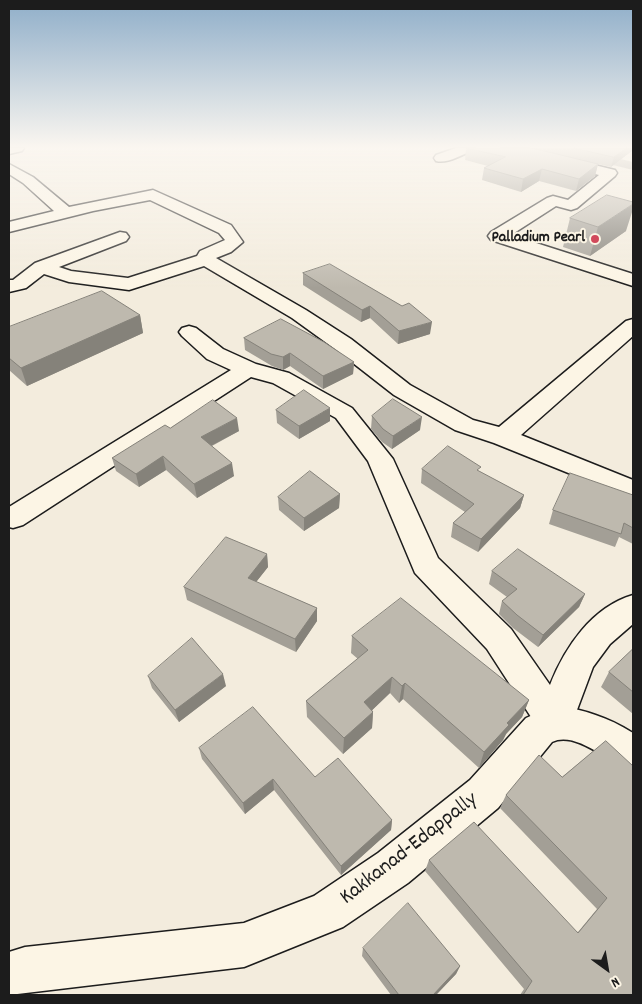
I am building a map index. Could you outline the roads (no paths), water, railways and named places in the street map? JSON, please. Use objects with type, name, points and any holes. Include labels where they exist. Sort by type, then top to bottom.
[{"type":"street","points":[[45,195],[66,213]]},
{"type":"street","points":[[9,227],[153,195],[225,229],[232,237],[234,242],[206,256],[207,260]]},
{"type":"street","points":[[583,195],[571,205],[553,202],[497,236],[633,280]]},
{"type":"street","points":[[9,286],[19,284],[41,266],[120,237]]},
{"type":"street","points":[[106,300],[129,284],[190,263],[207,260],[299,314],[343,344],[402,390],[464,425],[503,437],[633,490]]},
{"type":"street","points":[[41,266],[69,276],[129,284]]},
{"type":"street","points":[[503,437],[633,325]]},
{"type":"street","points":[[189,332],[215,354],[248,369],[282,378],[344,413],[380,459],[426,566],[499,640],[554,722],[585,727],[604,735],[633,754]]},
{"type":"street","points":[[12,518],[248,369]]},
{"type":"street","points":[[554,722],[572,670],[580,656],[598,634],[633,608]]},
{"type":"street","name":"Kakkanad-Edappally","points":[[9,975],[25,970],[244,945],[328,912],[393,868],[484,794],[539,730],[554,722]]},
{"type":"place","name":"Palladium Pearl","points":[[595,239]]}]
